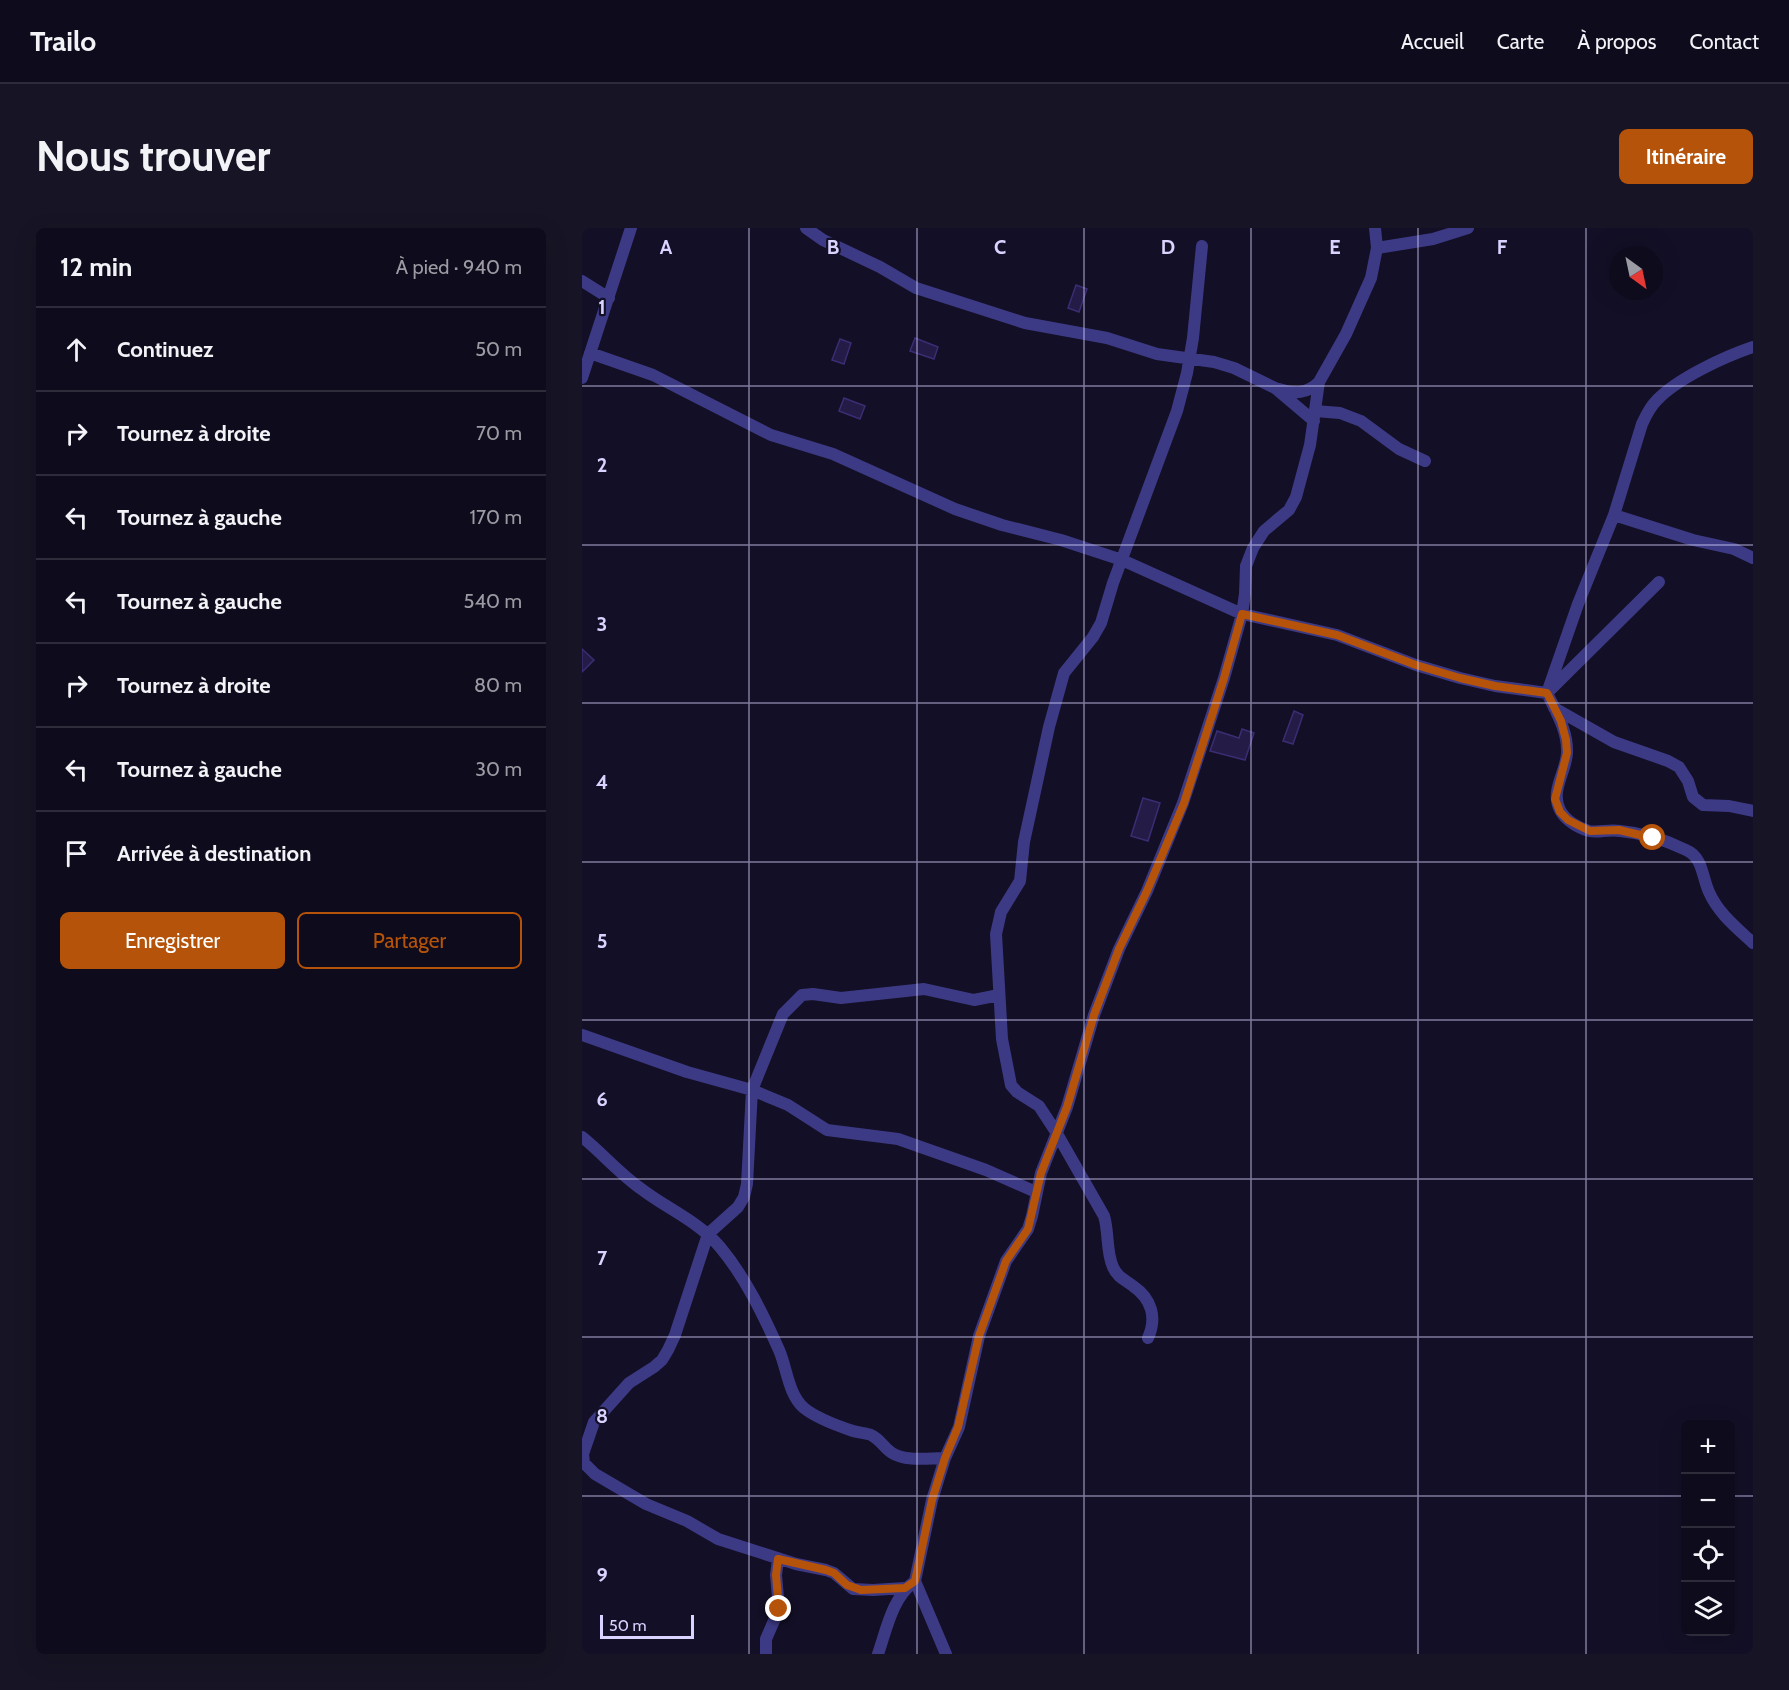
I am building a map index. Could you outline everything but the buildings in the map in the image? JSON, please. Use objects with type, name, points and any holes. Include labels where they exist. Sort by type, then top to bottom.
[{"type":"street","points":[[582,378],[631,228]]},
{"type":"street","points":[[806,228],[916,288],[1025,323],[1107,338],[1157,354],[1214,362],[1234,368],[1275,388],[1315,416],[1340,414],[1361,420],[1399,449],[1425,461]]},
{"type":"street","points":[[1275,388],[1304,392],[1319,382],[1346,334],[1371,278],[1377,248],[1375,228]]},
{"type":"street","points":[[1377,248],[1433,239],[1468,228]]},
{"type":"street","points":[[1148,1338],[1154,1317],[1150,1304],[1143,1293],[1118,1275],[1112,1265],[1104,1216],[1039,1106],[1017,1092],[1011,1085],[1002,1039],[996,934],[997,922],[1007,900],[1020,881],[1024,842],[1064,673],[1101,624],[1177,411],[1196,315],[1202,246]]},
{"type":"street","points":[[582,281],[609,298]]},
{"type":"street","points":[[1753,347],[1706,368],[1668,390],[1656,400],[1642,424],[1614,515],[1578,604],[1547,693],[1561,721],[1567,753],[1555,799],[1560,812],[1568,820],[1590,831],[1619,830],[1640,834],[1691,852],[1698,860],[1714,903],[1753,944]]},
{"type":"street","points":[[590,353],[653,375],[771,435],[833,454],[955,509],[1122,560],[1242,614],[1337,635],[1416,665],[1460,678],[1495,686],[1547,693]]},
{"type":"street","points":[[878,1654],[890,1616],[910,1584],[932,1500],[945,1458],[958,1427],[979,1336],[1006,1261],[1028,1229],[1041,1173],[1067,1107],[1094,1015],[1119,949],[1147,891],[1184,803],[1242,614],[1246,566],[1253,548],[1264,531],[1289,510],[1296,497],[1315,416],[1319,382]]},
{"type":"street","points":[[1614,515],[1693,540],[1734,549],[1753,558]]},
{"type":"street","points":[[1547,693],[1659,582]]},
{"type":"street","points":[[1554,708],[1614,741],[1678,767],[1688,781],[1693,797],[1703,805],[1729,806],[1753,811]]},
{"type":"street","points":[[910,1584],[873,1590],[853,1589],[834,1573],[826,1570],[778,1559],[718,1539],[687,1521],[646,1504],[595,1474],[584,1463],[583,1454],[594,1422],[629,1383],[662,1360],[675,1335],[708,1234],[732,1213],[744,1197],[747,1184],[752,1090],[783,1014],[802,995],[813,994],[841,998],[924,989],[974,1000],[999,995]]},
{"type":"street","points":[[582,1035],[687,1072],[752,1090],[788,1105],[827,1130],[898,1139],[986,1170],[1036,1192]]},
{"type":"street","points":[[582,1137],[639,1188],[690,1219],[708,1234],[739,1273],[780,1352],[790,1385],[799,1403],[806,1410],[854,1432],[869,1434],[878,1439],[893,1454],[915,1459],[945,1458]]},
{"type":"street","points":[[766,1654],[766,1639],[779,1609],[776,1575],[778,1559]]},
{"type":"street","points":[[910,1584],[945,1653]]},
{"type":"route","points":[[779,1609],[776,1575],[778,1559],[834,1573],[853,1589],[905,1588],[915,1581],[932,1500],[945,1458],[958,1427],[979,1336],[1006,1261],[1028,1229],[1041,1173],[1067,1107],[1094,1015],[1119,949],[1147,891],[1184,803],[1242,614],[1337,635],[1374,647],[1416,665],[1460,678],[1495,686],[1547,693],[1561,721],[1566,740],[1565,766],[1555,799],[1560,812],[1578,827],[1590,831],[1619,830],[1653,838]]}]
